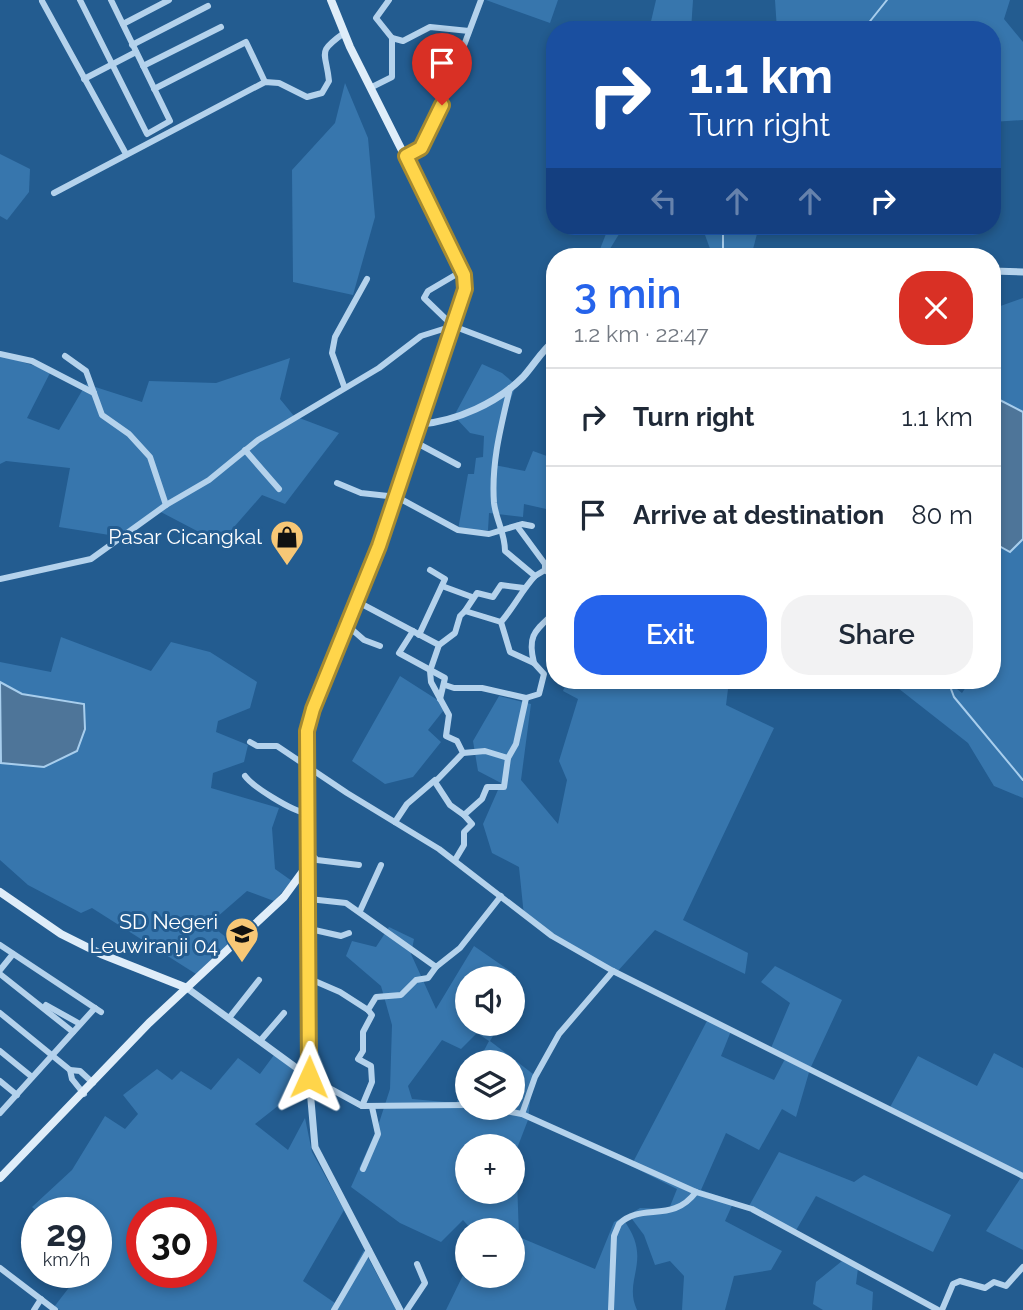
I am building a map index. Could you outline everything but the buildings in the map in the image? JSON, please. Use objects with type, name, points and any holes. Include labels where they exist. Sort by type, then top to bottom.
[{"type":"main road","points":[[0,1178],[84,1094],[149,1023],[284,897],[306,867],[306,765],[309,723],[358,603],[397,497],[465,289],[462,271],[344,33],[331,0]]},
{"type":"main road","points":[[0,892],[71,939],[187,988]]},
{"type":"street","points":[[80,0],[147,134],[170,121],[122,24],[114,1]]},
{"type":"street","points":[[122,24],[169,0]]},
{"type":"street","points":[[390,0],[376,18],[392,38],[403,41],[430,27],[469,31]]},
{"type":"street","points":[[406,156],[421,148],[428,136],[481,0]]},
{"type":"street","points":[[41,1],[126,154]]},
{"type":"street","points":[[84,79],[208,6]]},
{"type":"street","points":[[143,66],[221,27]]},
{"type":"street","points":[[54,193],[265,82],[279,83],[307,97],[322,93],[329,81],[323,52],[326,46],[344,33]]},
{"type":"street","points":[[372,87],[393,77],[392,38]]},
{"type":"street","points":[[154,89],[246,42],[265,82]]},
{"type":"street","points":[[462,271],[428,291],[424,298],[453,326],[519,351]]},
{"type":"street","points":[[1001,271],[1023,272]]},
{"type":"street","points":[[344,386],[332,353],[335,337],[368,279]]},
{"type":"street","points":[[0,579],[91,559],[166,505],[209,480],[245,450],[344,386],[379,368],[421,336],[453,326]]},
{"type":"street","points":[[421,424],[470,412],[510,388],[546,350]]},
{"type":"street","points":[[0,354],[32,361],[93,393]]},
{"type":"street","points":[[65,356],[86,371],[102,415],[129,434],[150,457],[166,505]]},
{"type":"street","points":[[510,388],[494,470],[496,512],[503,532],[505,551],[536,576]]},
{"type":"street","points":[[415,442],[457,466]]},
{"type":"street","points":[[245,450],[279,489]]},
{"type":"street","points":[[337,483],[361,493],[397,497],[453,528],[489,534],[517,526],[532,526]]},
{"type":"street","points":[[501,622],[520,601],[524,588],[545,570],[545,564],[517,526]]},
{"type":"street","points":[[430,570],[444,577],[442,586],[416,633],[400,653],[445,678],[439,699]]},
{"type":"street","points":[[463,753],[457,741],[446,736],[449,715],[431,682],[430,671],[439,645],[455,633],[472,597],[477,593],[493,597],[501,585],[524,588]]},
{"type":"street","points":[[442,586],[472,597]]},
{"type":"street","points":[[358,603],[439,645]]},
{"type":"street","points":[[465,611],[501,622]]},
{"type":"street","points":[[534,663],[529,645],[535,631],[546,621]]},
{"type":"street","points":[[445,685],[454,688],[482,688],[526,698],[539,694],[544,674],[534,663],[510,652],[501,622]]},
{"type":"street","points":[[348,626],[364,640],[380,646]]},
{"type":"street","points":[[464,816],[482,799],[487,787],[504,787],[508,758],[516,744],[526,698]]},
{"type":"street","points":[[250,742],[257,746],[277,746],[455,860],[552,936],[613,971],[1023,1176]]},
{"type":"street","points":[[395,822],[407,804],[463,753],[485,751],[508,758]]},
{"type":"street","points":[[245,776],[257,789],[275,796],[295,810],[306,813]]},
{"type":"street","points":[[435,780],[450,805],[472,824],[464,832],[464,845],[455,860]]},
{"type":"street","points":[[307,850],[317,860],[359,865]]},
{"type":"street","points":[[360,911],[381,865]]},
{"type":"street","points":[[306,867],[310,929],[309,1077],[315,1147],[400,1310]]},
{"type":"street","points":[[368,1010],[376,997],[401,995],[416,980],[428,978],[460,948],[501,896]]},
{"type":"street","points":[[309,899],[335,900],[360,911],[436,968]]},
{"type":"street","points":[[310,929],[341,936],[349,933]]},
{"type":"street","points":[[0,945],[98,1009],[80,1024],[1,1111]]},
{"type":"street","points":[[13,954],[0,972],[73,1032]]},
{"type":"street","points":[[525,1106],[540,1067],[559,1034],[613,971]]},
{"type":"street","points":[[310,979],[340,992],[372,1015],[363,1031],[363,1051],[358,1059],[371,1066],[372,1082],[362,1106]]},
{"type":"street","points":[[229,1018],[259,981]]},
{"type":"street","points":[[187,988],[309,1077],[362,1106],[455,1105]]},
{"type":"street","points":[[32,997],[80,1024]]},
{"type":"street","points":[[0,1013],[70,1070],[80,1072],[93,1083]]},
{"type":"street","points":[[260,1041],[284,1013]]},
{"type":"street","points":[[0,1051],[32,1077]]},
{"type":"street","points":[[70,1070],[72,1079],[84,1094]]},
{"type":"street","points":[[0,1081],[17,1095]]},
{"type":"street","points":[[363,1169],[378,1133],[372,1107]]},
{"type":"street","points":[[525,1115],[696,1192],[752,1209],[927,1308],[940,1310],[953,1284],[960,1281],[985,1288],[994,1282],[1006,1286],[1023,1267]]},
{"type":"street","points":[[611,1310],[614,1236],[619,1224],[637,1214],[674,1210],[687,1203],[696,1192]]},
{"type":"street","points":[[334,1310],[369,1250]]},
{"type":"street","points":[[407,1310],[425,1283],[417,1264]]},
{"type":"street","points":[[0,1268],[55,1310]]},
{"type":"street","points":[[34,1310],[41,1299]]},
{"type":"shaded area","points":[[486,0],[558,0],[551,21]]},
{"type":"shaded area","points":[[656,0],[693,0],[692,21],[651,21]]},
{"type":"shaded area","points":[[775,0],[1010,0],[1004,19],[1023,42],[1023,120],[1001,121],[1001,21],[776,21]]},
{"type":"shaded area","points":[[345,83],[368,138],[375,217],[353,295],[293,282],[292,170],[335,123]]},
{"type":"shaded area","points":[[0,154],[30,169],[29,192],[7,220],[0,216]]},
{"type":"shaded area","points":[[606,235],[618,235],[611,248],[600,248]]},
{"type":"shaded area","points":[[705,235],[757,235],[753,248],[710,248]]},
{"type":"shaded area","points":[[1023,298],[1023,412],[1001,401],[1001,306]]},
{"type":"shaded area","points":[[0,355],[51,371],[27,418],[59,430],[86,384],[142,402],[149,381],[216,383],[290,358],[280,399],[294,416],[339,433],[285,504],[262,495],[220,543],[157,510],[122,537],[59,527],[70,468],[6,461],[0,464]]},
{"type":"shaded area","points":[[482,364],[502,373],[516,385],[496,439],[494,465],[525,471],[533,451],[546,456],[546,509],[524,504],[523,517],[489,513],[488,530],[458,530],[468,474],[474,474],[476,458],[483,457],[484,436],[470,433],[454,416]]},
{"type":"shaded area","points":[[1001,401],[1023,412],[1023,539],[1010,552],[1001,547]]},
{"type":"shaded area","points":[[1023,539],[1023,798],[994,786],[968,743],[899,689],[957,689],[962,693],[965,689],[1001,689],[1001,547],[1009,551]]},
{"type":"shaded area","points":[[61,637],[151,671],[171,642],[210,652],[257,682],[250,708],[218,721],[216,732],[248,745],[244,762],[213,773],[211,788],[279,808],[272,828],[275,869],[292,881],[274,901],[247,891],[209,924],[231,941],[196,974],[92,908],[81,913],[28,885],[0,860],[0,762],[77,752],[85,729],[84,704],[22,694],[0,682],[0,662],[51,672]]},
{"type":"shaded area","points":[[400,676],[447,706],[428,730],[441,742],[413,777],[385,784],[352,761]]},
{"type":"shaded area","points":[[0,682],[22,694],[84,704],[85,729],[77,751],[44,767],[1,763]]},
{"type":"shaded area","points":[[728,689],[726,705],[774,728],[683,920],[748,953],[745,974],[655,930],[616,973],[524,916],[519,867],[492,853],[483,824],[501,783],[478,771],[473,741],[499,696],[531,704],[521,780],[558,824],[567,780],[559,761],[578,699],[563,691]]},
{"type":"shaded area","points":[[389,927],[414,939],[411,954],[436,1009],[455,978],[455,1036],[474,1036],[461,1049],[442,1040],[408,1086],[412,1099],[455,1103],[455,1120],[525,1120],[525,1068],[533,1074],[528,1120],[523,1134],[455,1134],[455,1204],[518,1204],[518,1218],[455,1218],[455,1228],[441,1242],[400,1223],[351,1187],[378,1126],[390,1089],[392,1025],[381,986],[346,956],[352,941],[376,947]]},
{"type":"shaded area","points":[[474,946],[503,966],[462,966]]},
{"type":"shaded area","points":[[775,966],[842,1000],[810,1069],[796,1117],[782,1109],[759,1150],[726,1133],[701,1190],[734,1201],[725,1221],[782,1251],[771,1270],[734,1276],[725,1310],[682,1310],[684,1276],[670,1261],[655,1265],[644,1235],[629,1215],[640,1208],[669,1209],[677,1189],[631,1166],[708,1019],[731,1031],[721,1056],[774,1080],[786,1057],[771,1048],[790,1003],[761,982]]},
{"type":"shaded area","points":[[482,1036],[493,1036],[490,1041],[502,1050],[484,1050],[489,1041]]},
{"type":"shaded area","points":[[994,1053],[1023,1068],[1023,1250],[986,1231],[1022,1176],[889,1109],[918,1056],[977,1086]]},
{"type":"shaded area","points":[[274,1055],[302,1076],[302,1087],[255,1124],[288,1150],[305,1118],[312,1152],[344,1210],[303,1281],[335,1303],[364,1250],[396,1310],[60,1310],[54,1307],[69,1288],[112,1288],[112,1197],[43,1197],[72,1170],[105,1116],[125,1129],[138,1114],[123,1095],[157,1069],[172,1080],[181,1071],[211,1090],[238,1058],[260,1074]]},
{"type":"shaded area","points":[[779,1152],[854,1182],[864,1175],[951,1215],[933,1252],[816,1196],[795,1232],[749,1206]]},
{"type":"shaded area","points":[[622,1218],[632,1233],[637,1257],[633,1299],[637,1310],[446,1310],[457,1288],[525,1288],[525,1240],[595,1269],[614,1222]]},
{"type":"shaded area","points":[[842,1261],[858,1268],[856,1284],[873,1292],[872,1310],[823,1310],[813,1304],[816,1282]]},
{"type":"waterway","points":[[870,21],[887,0]]},
{"type":"waterway","points":[[723,235],[723,248]]},
{"type":"waterway","points":[[951,689],[954,697],[1023,780]]},
{"type":"place","name":"Pasar Cicangkal","points":[[287,567]]},
{"type":"place","name":"SD Negeri Leuwiranji 04","points":[[242,964]]},
{"type":"route","points":[[309,1077],[307,731],[313,709],[379,546],[464,296],[464,275],[406,156],[421,148],[442,105]]}]
